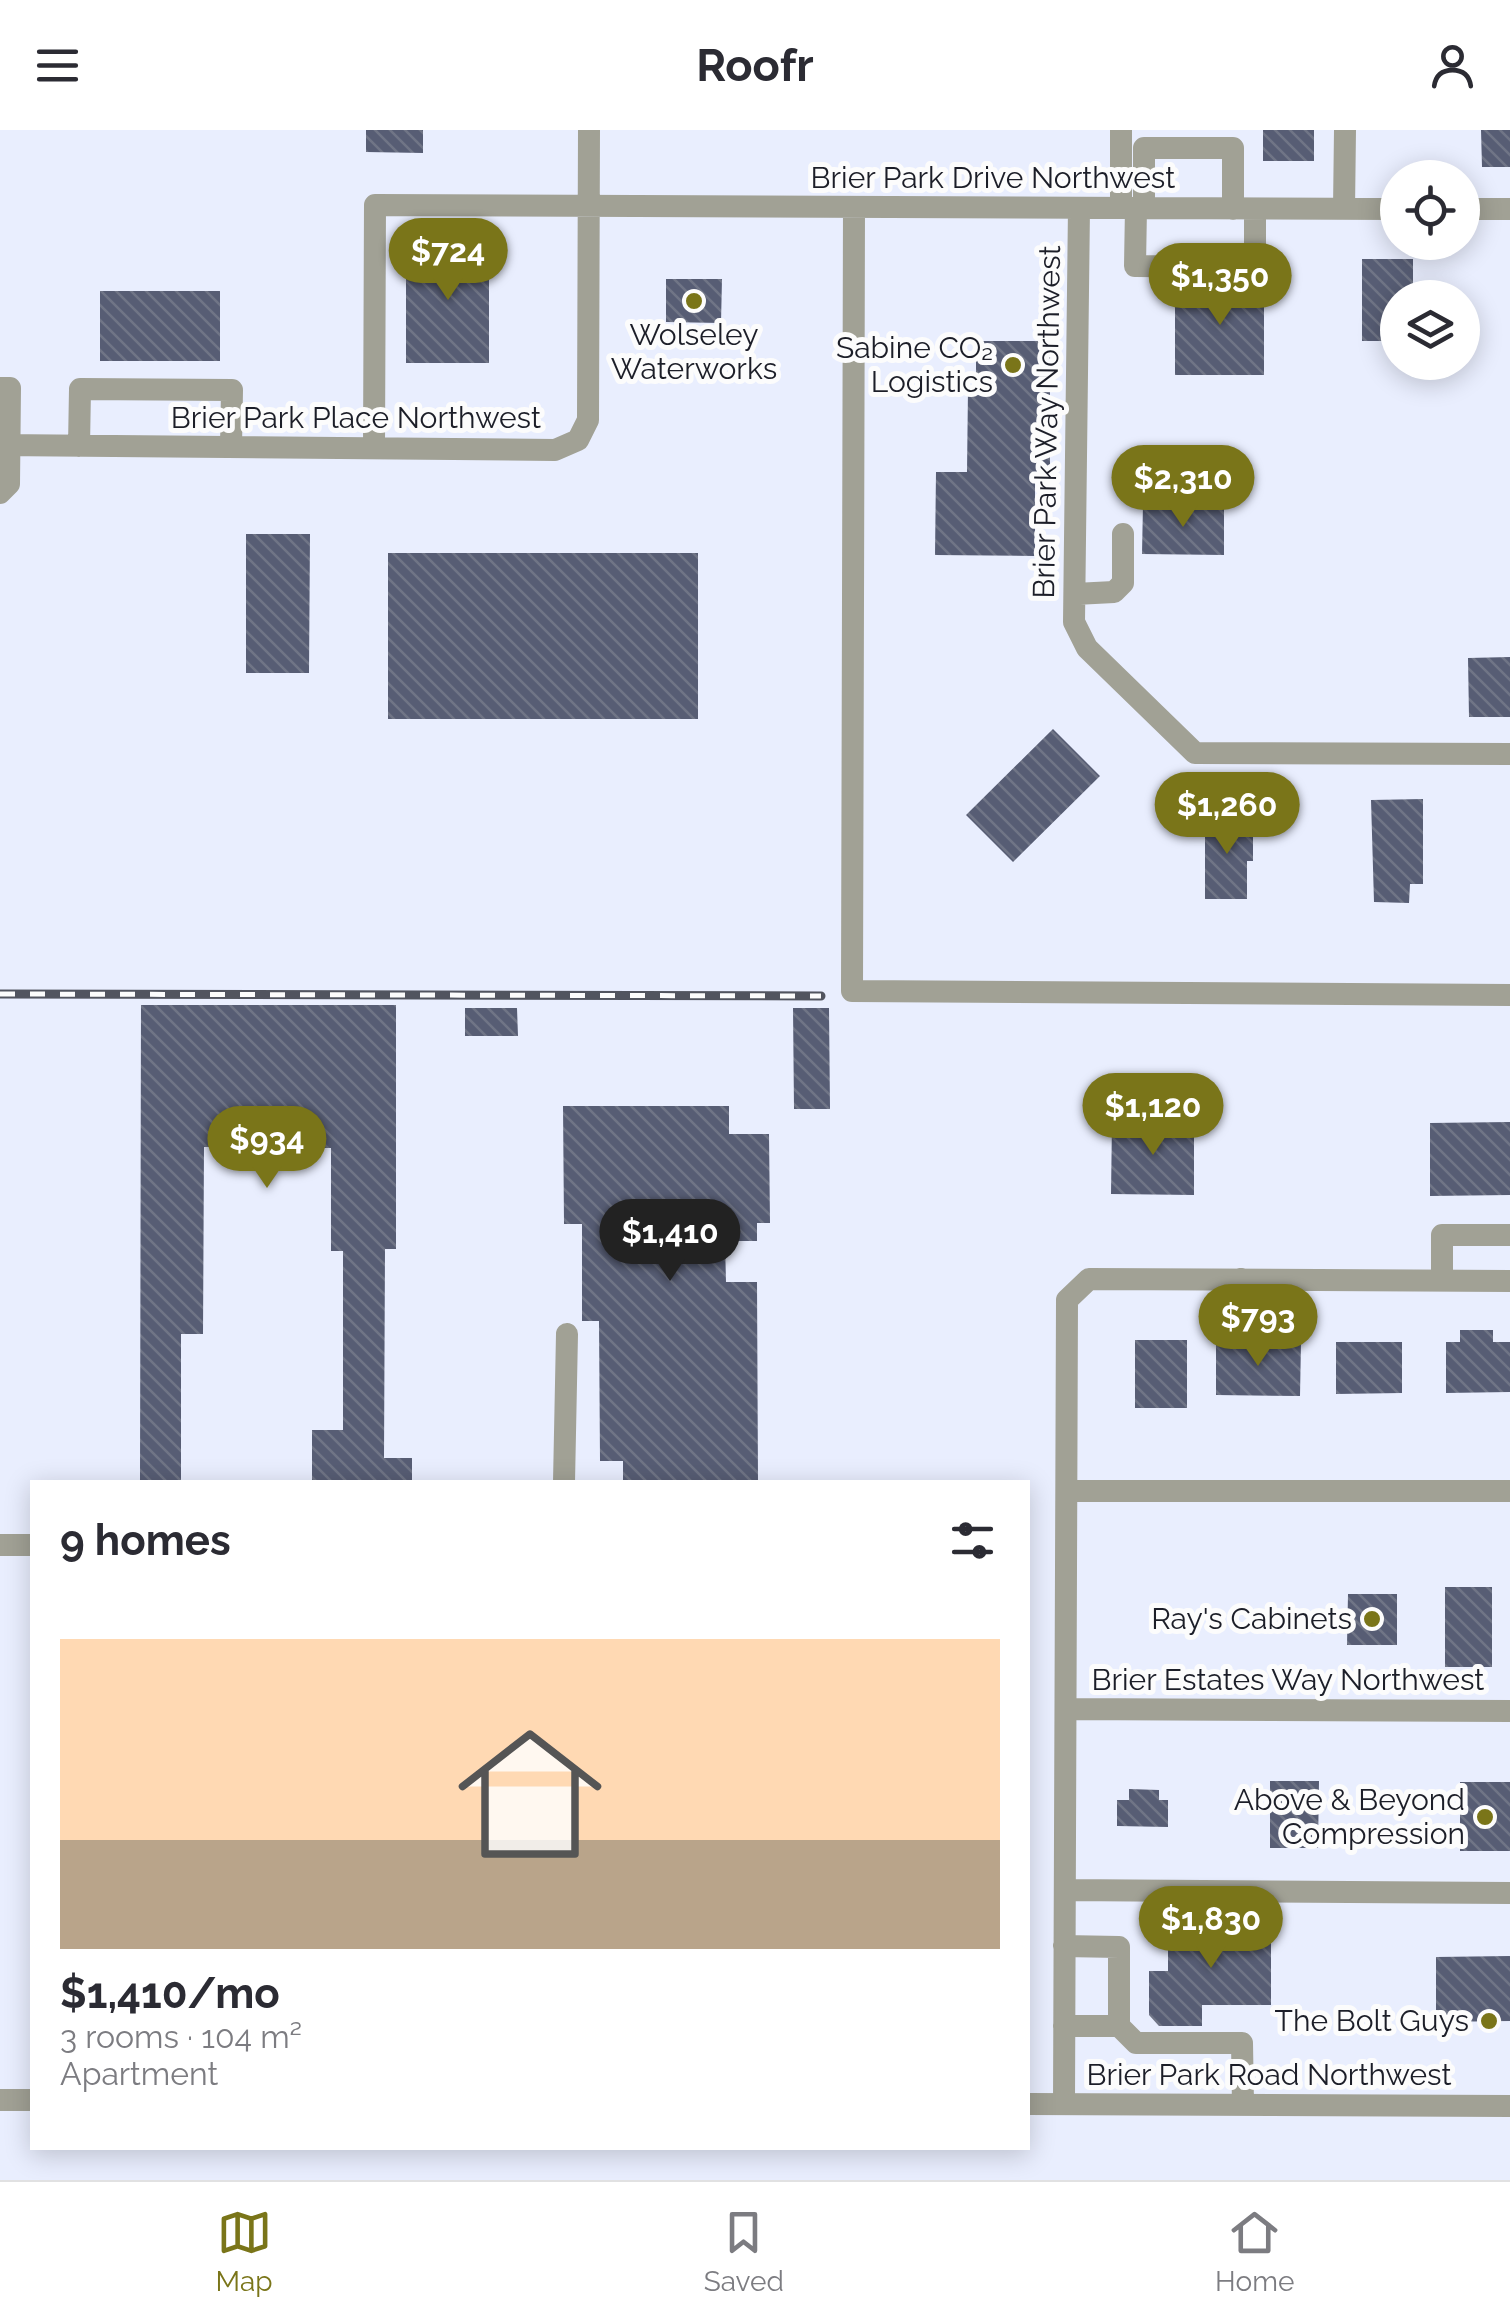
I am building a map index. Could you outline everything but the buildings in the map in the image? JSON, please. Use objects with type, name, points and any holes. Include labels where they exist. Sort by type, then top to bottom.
[{"type":"street","name":"Brier Park Place Northwest","points":[[5,445],[556,450],[578,440],[588,420],[589,130]]},
{"type":"street","points":[[1121,130],[1133,208],[1136,266],[1255,267],[1233,148],[1144,148],[1133,208]]},
{"type":"street","points":[[1344,209],[1345,130]]},
{"type":"street","name":"Brier Park Drive Northwest","points":[[374,448],[374,205],[1380,209]]},
{"type":"street","points":[[854,207],[852,991],[1510,995]]},
{"type":"street","name":"Brier Park Way Northwest","points":[[1079,208],[1074,622],[1087,648],[1195,753],[1510,754]]},
{"type":"street","points":[[1480,209],[1510,210]]},
{"type":"street","points":[[0,388],[10,388],[5,445],[9,484],[0,493]]},
{"type":"street","points":[[79,446],[80,388],[232,390],[231,447]]},
{"type":"street","points":[[1075,594],[1114,592],[1123,583],[1123,534]]},
{"type":"street","points":[[1442,1280],[1442,1235],[1510,1235]]},
{"type":"street","points":[[1064,2104],[1068,1300],[1090,1279],[1510,1281]]},
{"type":"street","points":[[1241,1280],[1241,1327]]},
{"type":"street","points":[[564,1480],[567,1334]]},
{"type":"street","points":[[1067,1491],[1510,1491]]},
{"type":"street","points":[[0,1544],[30,1545]]},
{"type":"street","name":"Brier Estates Way Northwest","points":[[1066,1708],[1510,1711]]},
{"type":"street","points":[[1065,1890],[1510,1893]]},
{"type":"street","points":[[1064,1946],[1119,1947],[1119,2026],[1136,2043],[1242,2043],[1243,2105]]},
{"type":"street","points":[[1064,2026],[1119,2026]]},
{"type":"street","points":[[0,2100],[30,2100]]},
{"type":"street","name":"Brier Park Road Northwest","points":[[1030,2104],[1510,2106]]},
{"type":"railway","points":[[0,994],[821,996]]},
{"type":"place","name":"Wolseley Waterworks","points":[[694,301]]},
{"type":"place","name":"Sabine CO₂ Logistics","points":[[1013,365]]},
{"type":"place","name":"Ray's Cabinets","points":[[1372,1619]]},
{"type":"place","name":"Above & Beyond Compression","points":[[1485,1817]]},
{"type":"place","name":"The Bolt Guys","points":[[1489,2021]]}]
